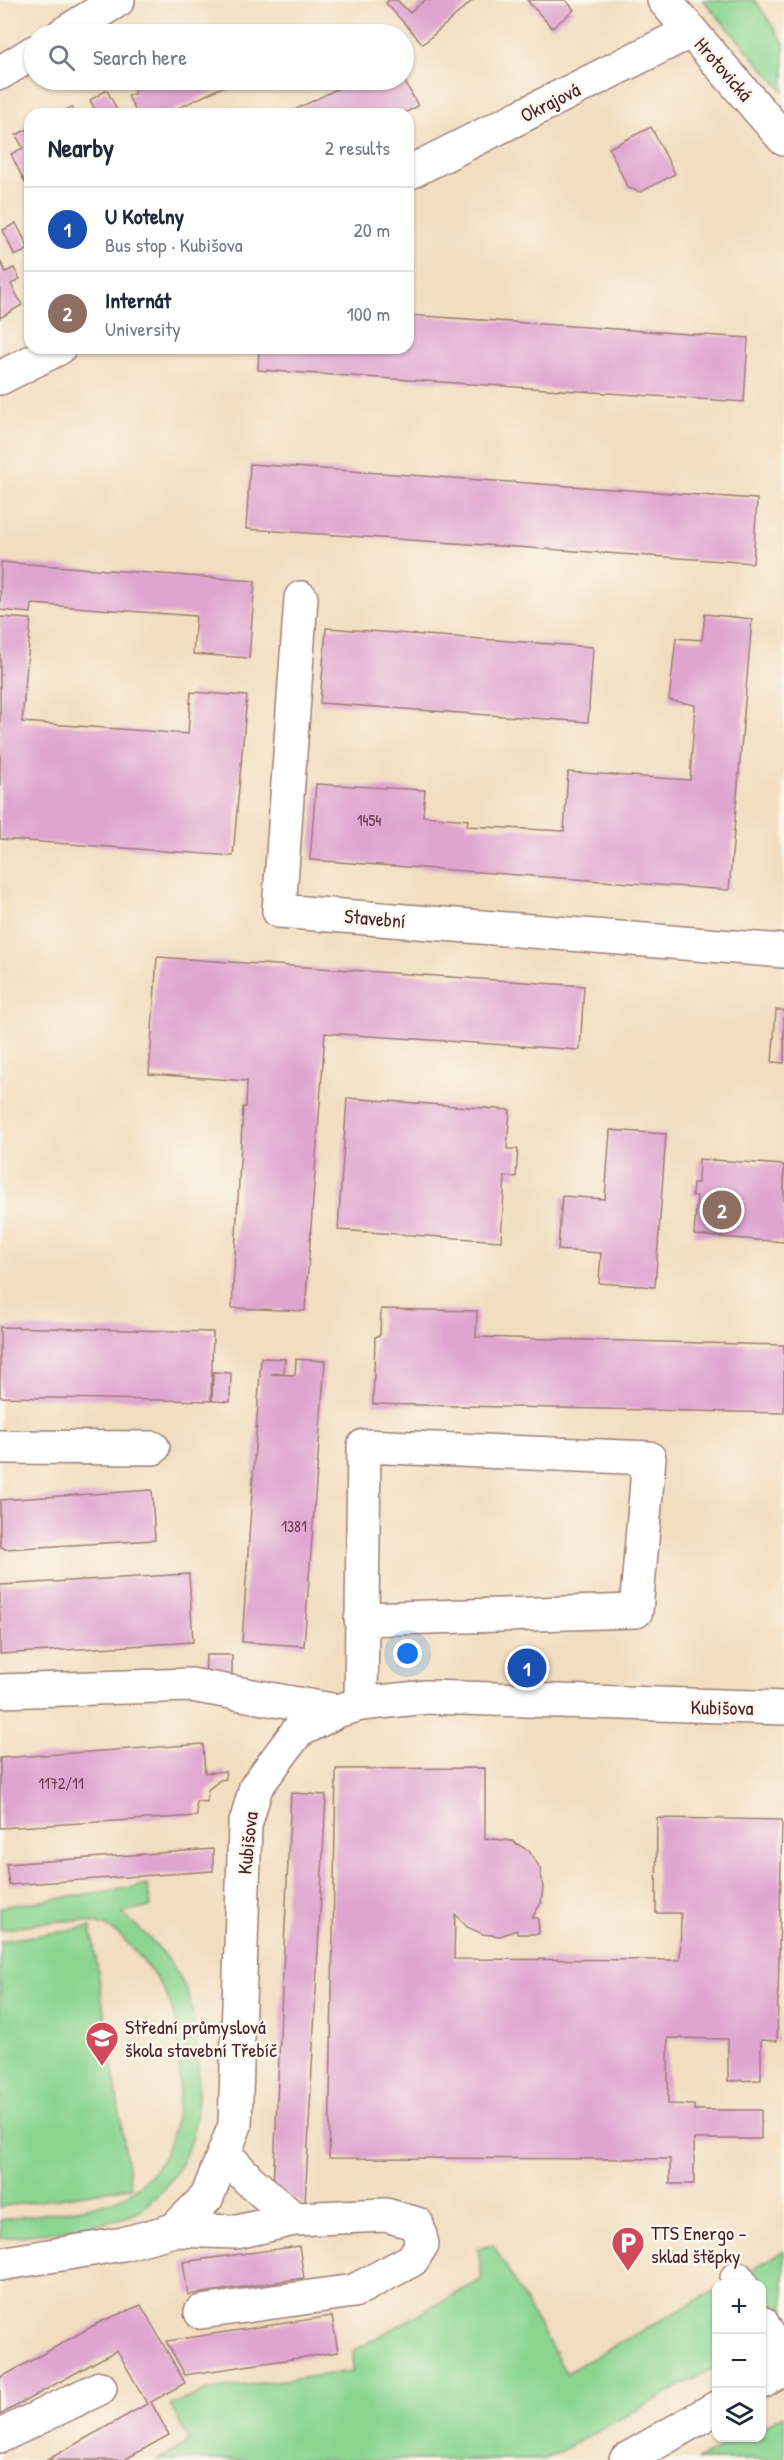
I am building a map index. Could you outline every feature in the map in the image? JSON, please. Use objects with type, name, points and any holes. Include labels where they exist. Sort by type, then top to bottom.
[{"type":"street","points":[[79,24],[118,0]]},
{"type":"street","name":"Hrotovická","points":[[664,0],[784,139]]},
{"type":"street","name":"Okrajová","points":[[414,170],[691,31]]},
{"type":"street","points":[[0,73],[24,58]]},
{"type":"street","points":[[0,378],[47,354]]},
{"type":"street","name":"Stavební","points":[[301,598],[279,911],[784,951],[784,945]]},
{"type":"street","points":[[0,1691],[191,1685],[349,1707],[361,1618],[364,1446],[649,1458],[636,1611],[361,1618]]},
{"type":"street","points":[[0,1447],[153,1449]]},
{"type":"street","name":"Kubišova","points":[[0,2264],[123,2244],[174,2230],[207,2197],[236,2124],[245,1826],[256,1787],[297,1732],[349,1707],[427,1697],[784,1708]]},
{"type":"street","points":[[225,2154],[249,2180],[294,2219]]},
{"type":"street","points":[[174,2230],[237,2232],[294,2219],[386,2216],[417,2224],[422,2244],[412,2260],[354,2291],[201,2312]]},
{"type":"street","points":[[766,2330],[784,2364]]},
{"type":"street","points":[[766,2380],[784,2369]]},
{"type":"street","points":[[0,2436],[100,2388]]},
{"type":"street","points":[[626,2460],[712,2411]]},
{"type":"green space","points":[[703,0],[755,0],[784,43],[784,92]]},
{"type":"green space","points":[[147,1885],[151,1907],[122,1913],[170,1962],[186,1989],[191,2005],[197,2048],[198,2089],[197,2110],[188,2149],[168,2184],[139,2211],[126,2217],[91,2226],[0,2239],[0,2220],[68,2211],[104,2203],[129,2193],[146,2179],[164,2155],[173,2132],[177,2113],[180,2070],[176,2028],[165,1992],[149,1968],[123,1938],[104,1926],[78,1921],[52,1922],[0,1930],[0,1907]]},
{"type":"green space","points":[[91,1927],[131,2187],[0,2207],[0,1941]]},
{"type":"green space","points":[[493,2244],[566,2373],[712,2292],[712,2369],[544,2460],[158,2460],[190,2442],[170,2405],[208,2390],[353,2371],[353,2351],[482,2279],[478,2249]]},
{"type":"green space","points":[[784,2251],[784,2330],[766,2340],[766,2280],[733,2280]]},
{"type":"green space","points":[[784,2415],[784,2460],[697,2460],[733,2442],[766,2442],[766,2425]]},
{"type":"building","points":[[389,0],[397,0],[410,13],[425,0],[473,0],[423,44],[414,34],[414,24],[405,24],[386,3]]},
{"type":"building","points":[[527,0],[566,0],[574,10],[552,28]]},
{"type":"building","points":[[107,90],[116,108],[94,108],[90,100]]},
{"type":"building","points":[[134,90],[216,90],[179,108],[134,108],[128,96],[135,93]]},
{"type":"building","points":[[335,90],[409,90],[418,106],[414,108],[298,108]]},
{"type":"building","points":[[651,127],[675,174],[641,192],[628,188],[609,148]]},
{"type":"building","points":[[24,131],[24,181],[11,154],[23,148],[16,135]]},
{"type":"building","points":[[16,223],[24,239],[24,252],[15,256],[3,230]]},
{"type":"building","points":[[0,261],[6,272],[14,268],[20,279],[11,284],[22,305],[0,318]]},
{"type":"building","points":[[414,315],[748,338],[744,402],[258,370],[259,354],[414,354]]},
{"type":"building","points":[[250,464],[757,499],[753,563],[246,529]]},
{"type":"building","points":[[1,562],[255,581],[249,658],[193,654],[196,616],[32,604],[31,613],[0,610]]},
{"type":"building","points":[[705,614],[752,619],[729,890],[310,860],[316,784],[425,790],[423,816],[468,820],[467,826],[564,831],[568,772],[690,780],[695,705],[669,700],[676,638],[702,640]]},
{"type":"building","points":[[0,617],[31,619],[22,722],[188,734],[191,692],[247,696],[233,856],[0,839]]},
{"type":"building","points":[[326,628],[593,647],[588,722],[320,703]]},
{"type":"building","points":[[157,957],[584,986],[580,1050],[325,1033],[305,1311],[232,1308],[243,1107],[246,1107],[247,1081],[149,1074]]},
{"type":"building","points":[[776,1010],[784,1010],[784,1063],[772,1062]]},
{"type":"building","points":[[347,1098],[510,1110],[507,1149],[518,1149],[516,1177],[505,1176],[501,1241],[338,1230]]},
{"type":"building","points":[[610,1130],[666,1134],[655,1287],[599,1283],[601,1253],[558,1250],[562,1196],[605,1199]]},
{"type":"building","points":[[699,1159],[784,1165],[784,1242],[694,1235],[697,1196],[692,1196],[693,1183],[698,1183]]},
{"type":"building","points":[[381,1309],[477,1311],[476,1337],[784,1345],[784,1413],[373,1404],[375,1337],[380,1335]]},
{"type":"building","points":[[0,1327],[213,1332],[211,1401],[0,1397]]},
{"type":"building","points":[[261,1358],[285,1359],[284,1373],[271,1374],[295,1375],[296,1359],[325,1361],[304,1646],[242,1642]]},
{"type":"building","points":[[213,1372],[231,1373],[230,1402],[212,1401]]},
{"type":"building","points":[[152,1490],[155,1540],[5,1549],[0,1546],[0,1500]]},
{"type":"building","points":[[189,1574],[193,1642],[0,1654],[0,1585]]},
{"type":"building","points":[[206,1655],[232,1655],[232,1688],[205,1687]]},
{"type":"building","points":[[203,1744],[205,1773],[225,1771],[226,1779],[220,1780],[208,1790],[207,1802],[196,1801],[197,1816],[0,1828],[0,1758]]},
{"type":"building","points":[[485,1768],[485,1838],[512,1841],[529,1851],[540,1868],[543,1887],[541,1903],[532,1918],[538,1918],[539,1934],[517,1934],[517,1930],[500,1936],[483,1934],[467,1927],[455,1914],[454,1959],[680,1960],[681,1913],[656,1913],[657,1818],[782,1820],[777,2041],[761,2040],[761,2080],[728,2081],[728,2039],[668,2038],[668,2104],[694,2105],[694,2110],[761,2110],[761,2139],[694,2139],[694,2184],[670,2184],[670,2159],[329,2158],[336,1769]]},
{"type":"building","points":[[291,1793],[326,1795],[305,2204],[273,2189]]},
{"type":"building","points":[[213,1849],[213,1871],[9,1885],[6,1864]]},
{"type":"building","points":[[299,2246],[304,2278],[188,2295],[183,2262]]},
{"type":"building","points":[[141,2305],[185,2383],[151,2402],[169,2435],[124,2460],[47,2460],[147,2404],[117,2350],[0,2415],[0,2378],[100,2322]]},
{"type":"building","points":[[332,2316],[338,2352],[185,2375],[166,2341]]},
{"type":"place","name":"Internát","points":[[722,1210]]},
{"type":"place","name":"U Kotelny","points":[[527,1668]]},
{"type":"place","name":"Střední průmyslová škola stavební Třebíč","points":[[102,2067]]},
{"type":"place","name":"TTS Energo - sklad štěpky","points":[[628,2272]]}]
